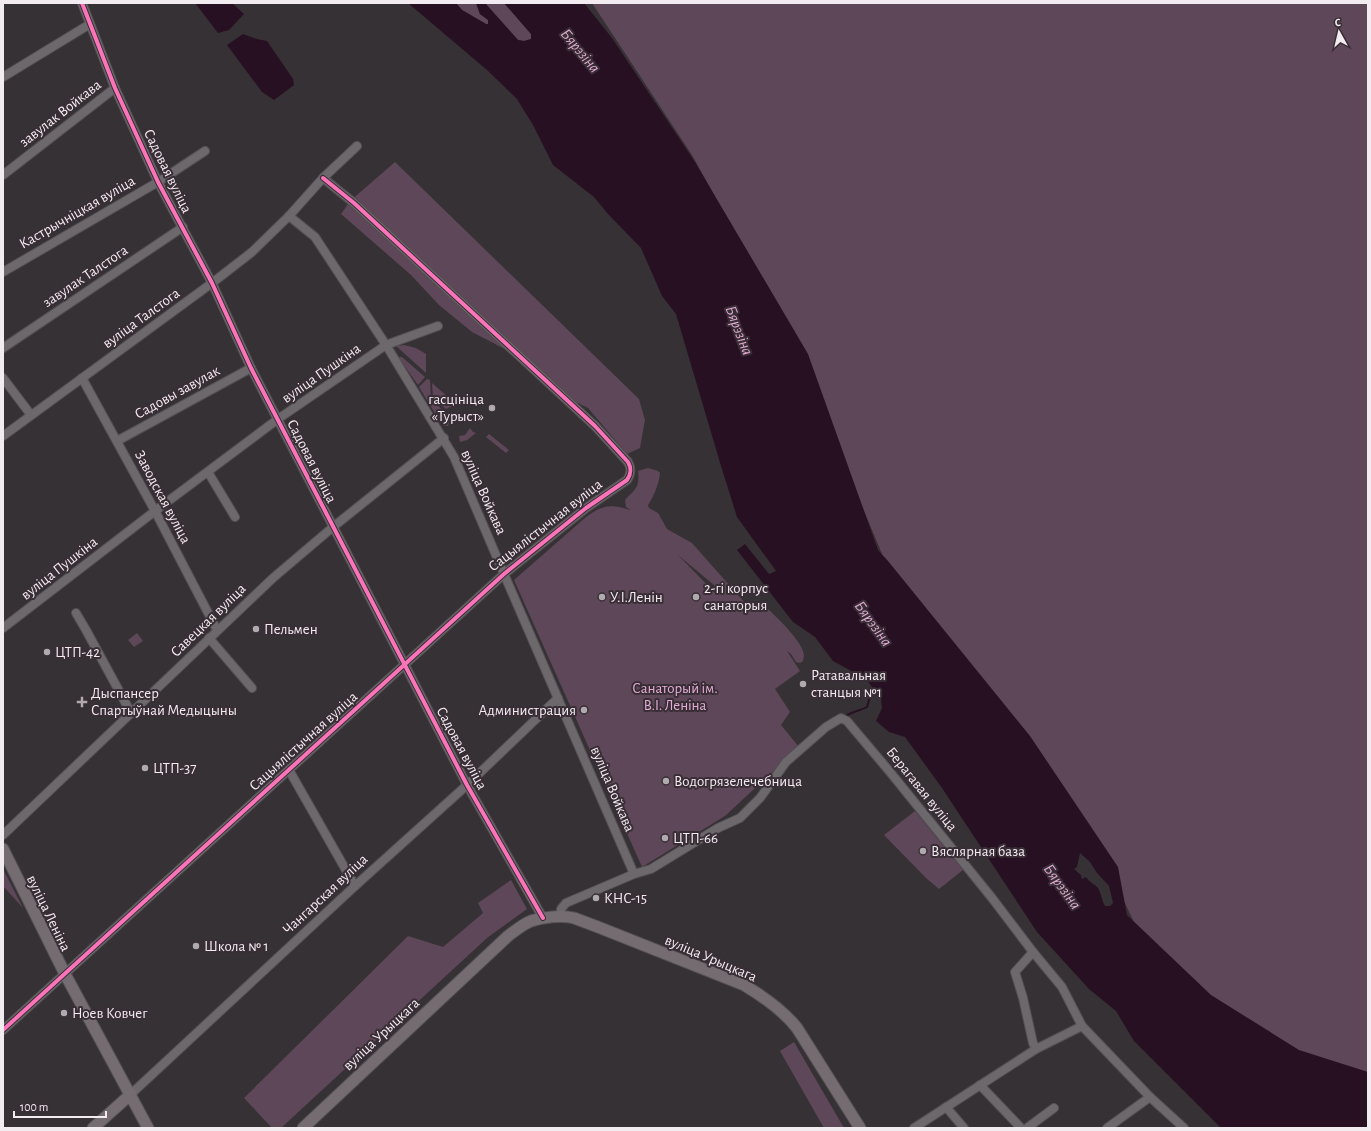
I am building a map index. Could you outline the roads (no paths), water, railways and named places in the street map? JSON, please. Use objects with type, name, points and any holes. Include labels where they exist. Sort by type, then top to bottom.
[{"type":"main road","name":"вуліца Леніна","points":[[3,849],[65,974],[148,1128]]},
{"type":"main road","name":"вуліца Урыцкага","points":[[302,1128],[508,936],[526,924],[543,918],[561,917],[574,918],[598,927],[744,985],[762,996],[787,1015],[798,1028],[860,1128]]},
{"type":"main road","name":"Чангарская вуліца","points":[[93,1128],[131,1094]]},
{"type":"street","name":"Садовая вуліца","points":[[82,3],[116,88],[158,182],[212,283],[251,368],[332,527],[467,785],[543,918]]},
{"type":"street","points":[[3,77],[90,24]]},
{"type":"street","name":"завулак Войкава","points":[[3,175],[116,88]]},
{"type":"street","name":"вуліца Талстога","points":[[3,436],[252,252],[289,216],[323,178],[357,146]]},
{"type":"street","name":"Кастрычніцкая вуліца","points":[[3,272],[158,182],[205,151]]},
{"type":"street","name":"Сацыялістычная вуліца","points":[[3,1030],[504,574],[586,508],[627,480],[630,474],[631,468],[628,462],[595,426],[354,204],[323,178]]},
{"type":"street","name":"вуліца Войкава","points":[[289,216],[315,237],[386,345],[444,438],[457,463],[634,874]]},
{"type":"street","name":"завулак Талстога","points":[[3,348],[183,227]]},
{"type":"street","name":"вуліца Пушкіна","points":[[3,628],[278,419],[386,345],[438,326]]},
{"type":"street","name":"Садовы завулак","points":[[117,441],[251,368]]},
{"type":"street","points":[[3,378],[30,415]]},
{"type":"street","name":"Заводская вуліца","points":[[82,378],[155,511],[217,630]]},
{"type":"street","name":"Савецкая вуліца","points":[[3,835],[273,578],[332,527],[444,438]]},
{"type":"street","points":[[208,472],[235,517]]},
{"type":"street","points":[[76,613],[131,713]]},
{"type":"street","points":[[209,638],[252,688]]},
{"type":"street","name":"Чангарская вуліца","points":[[131,1094],[355,886],[467,785],[558,698]]},
{"type":"street","name":"Берагавая вуліца","points":[[634,874],[651,869],[718,828],[740,818],[760,798],[786,762],[826,727],[841,718],[846,721],[890,772],[992,898],[1032,952],[1062,987],[1082,1026],[1150,1097],[1184,1128]]},
{"type":"street","points":[[289,770],[355,886]]},
{"type":"street","points":[[561,917],[561,909],[566,903],[634,874]]},
{"type":"street","points":[[1032,952],[1015,972],[1036,1049]]},
{"type":"street","points":[[914,1128],[1036,1049],[1082,1026]]},
{"type":"street","points":[[980,1085],[1021,1128]]},
{"type":"street","points":[[1107,1128],[1150,1097]]},
{"type":"street","points":[[946,1107],[964,1128]]},
{"type":"street","points":[[1028,1128],[1054,1108]]},
{"type":"water","points":[[195,3],[232,3],[244,14],[229,30],[218,33]]},
{"type":"water","name":"Бярэзіна","points":[[408,3],[456,3],[462,10],[488,24],[488,20],[480,14],[476,3],[485,3],[518,40],[524,41],[531,39],[531,34],[504,3],[584,3],[612,38],[695,162],[808,354],[878,550],[1030,736],[1118,867],[1127,915],[1211,995],[1299,1050],[1368,1072],[1368,1128],[1221,1128],[1134,1041],[1116,1011],[1089,989],[1037,932],[942,788],[905,737],[889,732],[876,721],[882,708],[881,699],[866,679],[833,661],[815,637],[793,622],[737,550],[745,544],[769,574],[776,571],[737,517],[676,314],[662,296],[641,248],[608,214],[594,197],[553,165],[533,125],[517,99],[487,70]],"holes":[[[1080,853],[1090,862],[1097,873],[1109,886],[1113,903],[1110,906],[1105,906],[1098,888],[1086,877],[1082,879],[1081,875],[1074,869],[1077,867]]]},
{"type":"water","points":[[243,34],[267,41],[293,79],[294,85],[274,100],[262,92],[227,45]]},
{"type":"waterway","points":[[846,716],[867,707],[871,696],[876,691]]},
{"type":"place","name":"гасцініца «Турыст»","points":[[492,408]]},
{"type":"place","name":"У.І.Ленін","points":[[602,597]]},
{"type":"place","name":"2-гі корпус санаторыя","points":[[696,597]]},
{"type":"place","name":"Пельмен","points":[[256,629]]},
{"type":"place","name":"ЦТП-42","points":[[47,652]]},
{"type":"place","name":"Ратавальная станцыя №1","points":[[803,684]]},
{"type":"place","name":"Дыспансер Спартыўнай Медыцыны","points":[[82,702]]},
{"type":"place","name":"Администрация","points":[[584,710]]},
{"type":"place","name":"ЦТП-37","points":[[145,768]]},
{"type":"place","name":"Водогрязелечебница","points":[[666,781]]},
{"type":"place","name":"ЦТП-66","points":[[665,838]]},
{"type":"place","name":"Вяслярная база","points":[[923,851]]},
{"type":"place","name":"КНС-15","points":[[596,898]]},
{"type":"place","name":"Школа № 1","points":[[196,946]]},
{"type":"place","name":"Ноев Ковчег","points":[[64,1013]]},
{"type":"park label","name":"Санаторый ім. В.І. Леніна","points":[[675,696]]}]
